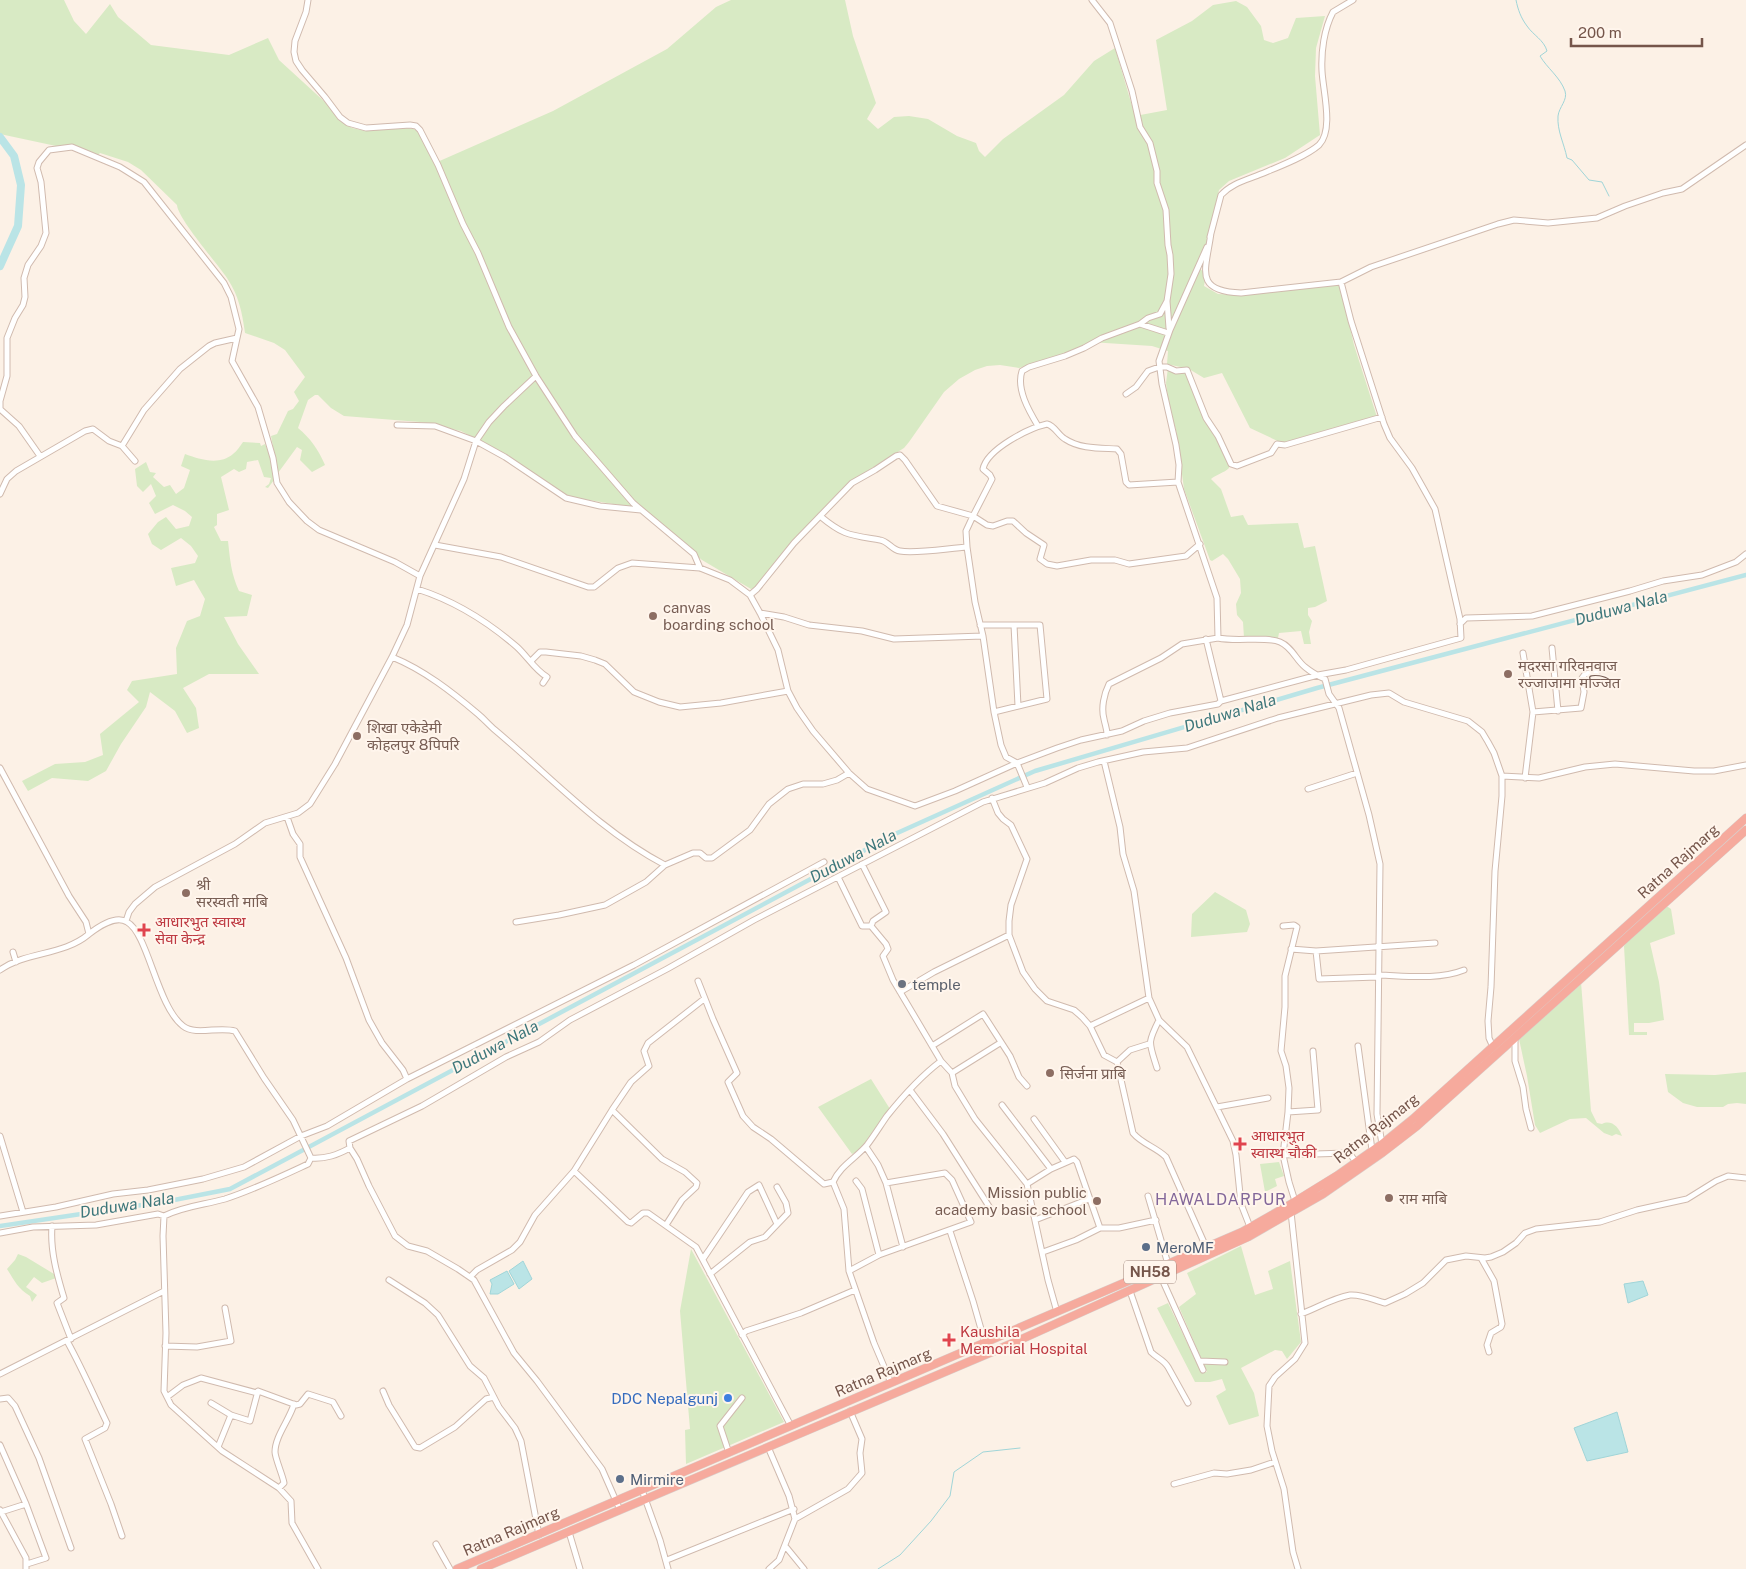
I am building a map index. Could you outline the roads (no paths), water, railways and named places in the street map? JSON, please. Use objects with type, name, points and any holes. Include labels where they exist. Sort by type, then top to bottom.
[{"type":"highway","name":"Ratna Rajmarg","points":[[457,1569],[1168,1264],[1250,1227],[1293,1203],[1382,1144],[1414,1118],[1746,818]]},
{"type":"highway","name":"Ratna Rajmarg","points":[[481,1569],[1013,1343],[1161,1278],[1248,1237],[1291,1214],[1338,1184],[1417,1126],[1746,830]]},
{"type":"street","points":[[308,0],[306,12],[295,41],[294,52],[296,61],[340,117],[348,123],[366,128],[410,125],[416,126],[420,130],[478,253],[509,327],[536,376],[575,436],[641,510],[694,554],[700,568]]},
{"type":"street","points":[[1092,0],[1110,23],[1132,91],[1140,127],[1150,143],[1157,171],[1157,183],[1166,218],[1171,274],[1167,301],[1169,331]]},
{"type":"street","points":[[1218,638],[1217,598],[1178,482],[1179,465],[1176,445],[1159,361],[1169,331],[1204,257],[1221,195],[1230,186],[1260,175],[1309,152],[1327,134],[1326,101],[1322,70],[1325,34],[1328,20],[1333,12],[1353,0]]},
{"type":"street","points":[[1211,234],[1206,271],[1207,280],[1217,290],[1241,293],[1341,282],[1371,267],[1498,224],[1514,220],[1548,223],[1597,218],[1663,193],[1682,189],[1746,145]]},
{"type":"street","points":[[40,456],[19,426],[0,409],[0,401],[7,376],[7,338],[15,318],[23,305],[25,297],[24,278],[28,264],[41,246],[46,233],[41,182],[37,168],[38,162],[49,150],[72,147],[120,167],[144,182],[224,283],[231,297],[239,329],[232,361],[258,407],[273,458],[277,483],[289,502],[307,521],[320,530],[395,562],[420,576]]},
{"type":"street","points":[[435,545],[501,557],[588,587],[594,587],[618,568],[632,563],[700,568],[730,580],[750,595],[760,613],[778,650],[788,691],[797,708],[813,730],[849,773],[867,789],[915,806],[971,784],[1017,762],[1081,740],[1122,731],[1144,721],[1170,713],[1208,707],[1221,701],[1318,675],[1346,670],[1461,638],[1460,624],[1435,509],[1412,468],[1390,438],[1351,321],[1341,282]]},
{"type":"street","points":[[1038,426],[1023,396],[1022,371],[1065,356],[1102,338],[1140,324],[1148,318],[1160,314],[1167,301]]},
{"type":"street","points":[[1140,324],[1169,331]]},
{"type":"street","points":[[122,446],[144,410],[180,369],[209,346],[237,338]]},
{"type":"street","points":[[1126,394],[1136,387],[1148,371],[1159,366],[1188,372],[1206,418],[1233,465],[1237,466],[1271,453],[1277,444],[1284,445],[1382,417]]},
{"type":"street","points":[[126,921],[129,912],[135,904],[155,887],[235,844],[264,823],[298,813],[310,804],[335,764],[407,625],[420,576],[464,479],[476,441],[489,422],[536,376]]},
{"type":"street","points":[[1027,787],[1017,762],[1006,756],[1001,745],[967,547],[966,531],[992,479],[990,474],[983,469],[986,460],[1021,434],[1038,426],[1051,424],[1063,438],[1080,446],[1117,449],[1121,454],[1126,482],[1129,485],[1178,482]]},
{"type":"street","points":[[397,425],[434,426],[476,441],[505,457],[566,498],[600,506],[641,510]]},
{"type":"street","points":[[0,494],[7,479],[16,470],[85,431],[93,429],[109,441],[122,446],[135,461]]},
{"type":"street","points":[[750,595],[794,543],[852,483],[900,455],[937,506],[973,516],[987,525],[993,526],[1007,521],[1014,522],[1026,534],[1044,545],[1040,559],[1052,566],[1091,560],[1114,560],[1129,564],[1175,558],[1186,556],[1200,544]]},
{"type":"street","points":[[820,516],[842,532],[883,540],[897,551],[967,547]]},
{"type":"street","points":[[1460,624],[1466,618],[1532,616],[1609,595],[1639,589],[1662,581],[1702,575],[1730,565],[1746,554]]},
{"type":"street","points":[[417,589],[475,614],[518,648],[547,677],[543,683]]},
{"type":"street","points":[[760,613],[809,624],[862,631],[894,639],[983,636]]},
{"type":"street","points":[[980,625],[1040,625],[1047,699],[994,712]]},
{"type":"street","points":[[1014,625],[1018,706]]},
{"type":"street","points":[[1107,735],[1102,712],[1109,684],[1161,658],[1182,644],[1218,638],[1234,641],[1265,640],[1282,643],[1290,649],[1304,666],[1325,679],[1329,694],[1337,703],[1369,815],[1380,864],[1377,1114],[1382,1144]]},
{"type":"street","points":[[1206,639],[1221,701]]},
{"type":"street","points":[[1552,648],[1558,710]]},
{"type":"street","points":[[531,661],[540,652],[581,656],[595,660],[605,664],[634,692],[659,702],[680,707],[788,691]]},
{"type":"street","points":[[1523,653],[1533,712],[1525,778]]},
{"type":"street","points":[[392,657],[412,665],[464,702],[584,810],[632,847],[664,865]]},
{"type":"street","points":[[1533,712],[1580,708],[1584,692],[1582,678],[1586,674],[1597,672]]},
{"type":"street","points":[[620,1510],[602,1468],[514,1353],[474,1280],[427,1251],[408,1246],[394,1236],[358,1159],[350,1148],[349,1141],[422,1106],[506,1057],[539,1042],[570,1020],[667,970],[742,926],[992,798],[1045,783],[1078,768],[1104,761],[1143,752],[1187,748],[1278,718],[1371,695],[1389,693],[1404,702],[1468,722],[1482,732],[1494,753],[1502,776],[1495,871],[1488,1021],[1489,1038],[1493,1047]]},
{"type":"street","points":[[1104,761],[1120,827],[1123,854],[1134,891],[1149,998],[1159,1020],[1187,1047],[1233,1141],[1241,1204],[1250,1227]]},
{"type":"street","points":[[1502,776],[1539,778],[1585,768],[1616,764],[1714,771],[1746,765]]},
{"type":"street","points":[[0,768],[69,896],[86,922],[88,934]]},
{"type":"street","points":[[516,922],[605,905],[646,882],[664,865],[693,852],[700,853],[706,858],[712,858],[750,830],[770,804],[788,789],[803,784],[823,784],[837,780],[849,773]]},
{"type":"street","points":[[1308,789],[1357,773]]},
{"type":"street","points":[[992,798],[998,813],[1011,825],[1027,859],[1011,905],[1009,935],[1023,972],[1035,990],[1047,1001],[1074,1010],[1082,1017],[1090,1026],[1104,1055],[1117,1062],[1133,1133],[1140,1141],[1157,1148],[1166,1157],[1206,1247]]},
{"type":"street","points":[[287,817],[293,834],[300,844],[300,857],[349,966],[369,1020],[382,1043],[403,1070],[407,1079]]},
{"type":"street","points":[[0,1216],[112,1194],[148,1190],[231,1172],[327,1126],[407,1079],[634,965],[824,862]]},
{"type":"street","points":[[862,864],[886,912],[873,921],[871,926]]},
{"type":"street","points":[[838,876],[862,926],[871,926]]},
{"type":"street","points":[[0,970],[16,962],[76,944],[88,934],[116,920],[126,921],[139,936],[161,991],[178,1021],[190,1030],[228,1029],[235,1031],[264,1078],[294,1120],[311,1158]]},
{"type":"street","points":[[1283,926],[1294,925],[1297,927],[1285,976],[1285,1007],[1281,1051],[1286,1066],[1289,1088],[1283,1155],[1293,1203],[1291,1214],[1305,1343],[1295,1359],[1275,1377],[1269,1386],[1267,1426],[1275,1462],[1284,1489],[1293,1552],[1298,1569]]},
{"type":"street","points":[[871,926],[886,944],[888,949],[883,956],[900,992],[941,1061],[952,1073],[955,1086],[975,1119],[1027,1184],[1057,1312]]},
{"type":"street","points":[[900,992],[934,972],[1009,935]]},
{"type":"street","points":[[1291,949],[1316,951],[1435,943]]},
{"type":"street","points":[[1316,951],[1319,979],[1454,974],[1464,970]]},
{"type":"street","points":[[13,952],[16,962]]},
{"type":"street","points":[[698,981],[704,999],[737,1073],[728,1082],[747,1121],[824,1184],[832,1182],[840,1170],[866,1147],[888,1115],[927,1071],[941,1061]]},
{"type":"street","points":[[1090,1026],[1149,998]]},
{"type":"street","points":[[470,1278],[477,1270],[499,1259],[520,1242],[535,1215],[574,1171],[631,1082],[648,1066],[644,1051],[648,1043],[704,999]]},
{"type":"street","points":[[932,1046],[983,1014],[1010,1056],[1019,1077],[1027,1086]]},
{"type":"street","points":[[1157,1068],[1149,1044],[1159,1020]]},
{"type":"street","points":[[1515,1037],[1515,1061],[1523,1087],[1531,1128]]},
{"type":"street","points":[[952,1073],[1000,1043]]},
{"type":"street","points":[[1117,1062],[1130,1050],[1149,1044]]},
{"type":"street","points":[[1358,1046],[1372,1150]]},
{"type":"street","points":[[1288,1112],[1318,1110],[1313,1051]]},
{"type":"street","points":[[910,1090],[943,1134],[990,1208]]},
{"type":"street","points":[[1217,1107],[1268,1098]]},
{"type":"street","points":[[1002,1105],[1051,1169]]},
{"type":"street","points":[[612,1110],[662,1159],[685,1172],[697,1183],[696,1187],[682,1200],[666,1225]]},
{"type":"street","points":[[1034,1119],[1065,1162]]},
{"type":"street","points":[[0,1136],[23,1212]]},
{"type":"street","points":[[866,1147],[878,1165],[886,1183],[903,1247]]},
{"type":"street","points":[[311,1158],[321,1159],[337,1155],[350,1148]]},
{"type":"street","points":[[1283,1155],[1347,1153],[1356,1162]]},
{"type":"street","points":[[0,1233],[33,1227],[96,1224],[158,1214],[164,1216],[178,1209],[220,1200],[255,1188],[308,1164],[311,1158]]},
{"type":"street","points":[[1027,1184],[1051,1169],[1074,1159],[1077,1162],[1100,1228]]},
{"type":"street","points":[[574,1171],[628,1222],[631,1223],[643,1213],[648,1213],[696,1247],[791,1426]]},
{"type":"street","points":[[849,1271],[879,1255],[971,1222],[952,1180],[945,1173],[886,1183]]},
{"type":"street","points":[[1302,1314],[1350,1295],[1385,1303],[1423,1283],[1446,1260],[1466,1256],[1491,1257],[1503,1252],[1516,1243],[1525,1233],[1536,1229],[1600,1222],[1637,1210],[1687,1198],[1728,1176],[1746,1178]]},
{"type":"street","points":[[856,1181],[862,1189],[879,1255]]},
{"type":"street","points":[[832,1182],[844,1209],[849,1271],[874,1343],[891,1383]]},
{"type":"street","points":[[703,1259],[748,1192],[759,1186],[778,1224]]},
{"type":"street","points":[[710,1274],[750,1242],[765,1237],[788,1213],[786,1203],[777,1187]]},
{"type":"street","points":[[1148,1196],[1168,1264]]},
{"type":"street","points":[[1035,1220],[1089,1199]]},
{"type":"street","points":[[164,1216],[164,1391],[171,1405],[218,1447],[279,1488],[290,1501],[292,1523],[318,1569]]},
{"type":"street","points":[[1043,1252],[1076,1240],[1100,1228],[1119,1228],[1156,1220]]},
{"type":"street","points":[[52,1226],[51,1237],[58,1279],[64,1298],[57,1304],[69,1340],[107,1424],[105,1428],[84,1439],[112,1504],[122,1536]]},
{"type":"street","points":[[950,1231],[985,1343]]},
{"type":"street","points":[[1481,1258],[1494,1281],[1502,1324],[1501,1327],[1491,1333],[1487,1345],[1489,1352]]},
{"type":"street","points":[[1161,1278],[1203,1370]]},
{"type":"street","points":[[389,1280],[425,1303],[438,1315],[470,1366],[484,1378],[499,1407],[515,1428],[521,1441],[539,1535]]},
{"type":"street","points":[[742,1335],[746,1331],[801,1313],[855,1290]]},
{"type":"street","points":[[0,1374],[164,1291]]},
{"type":"street","points":[[1130,1291],[1151,1352],[1165,1362],[1188,1403]]},
{"type":"street","points":[[165,1346],[197,1347],[231,1341],[225,1308]]},
{"type":"street","points":[[1200,1361],[1226,1362]]},
{"type":"street","points":[[167,1397],[183,1385],[201,1378],[257,1393],[258,1391],[294,1404],[300,1404],[308,1394],[333,1402],[342,1416]]},
{"type":"street","points":[[383,1390],[389,1405],[415,1447],[420,1448],[455,1427],[486,1399],[494,1397]]},
{"type":"street","points":[[211,1403],[231,1414],[250,1421],[256,1405],[257,1393]]},
{"type":"street","points":[[0,1399],[8,1398],[15,1406],[35,1449],[70,1548]]},
{"type":"street","points":[[729,1453],[720,1426],[742,1398]]},
{"type":"street","points":[[279,1488],[284,1483],[275,1453],[283,1426],[291,1415],[294,1404]]},
{"type":"street","points":[[795,1519],[848,1489],[862,1473],[860,1453],[862,1439],[850,1411]]},
{"type":"street","points":[[218,1447],[231,1414]]},
{"type":"street","points":[[0,1445],[26,1504],[46,1558],[26,1566],[26,1558],[1,1511],[26,1504]]},
{"type":"street","points":[[768,1446],[794,1509],[795,1519],[786,1547],[779,1560],[769,1569]]},
{"type":"street","points":[[1174,1484],[1214,1473],[1227,1474],[1251,1470],[1275,1462]]},
{"type":"street","points":[[642,1490],[667,1560],[668,1569]]},
{"type":"street","points":[[667,1560],[794,1509]]},
{"type":"street","points":[[569,1532],[580,1569]]},
{"type":"street","points":[[436,1544],[450,1569]]},
{"type":"street","points":[[786,1547],[804,1569]]},
{"type":"water","points":[[523,1261],[532,1279],[519,1289],[509,1271]]},
{"type":"water","points":[[507,1271],[514,1284],[498,1294],[490,1294],[492,1284],[490,1280]]},
{"type":"water","points":[[1643,1281],[1648,1295],[1628,1303],[1624,1284]]},
{"type":"water","points":[[1617,1412],[1628,1452],[1587,1461],[1574,1428]]},
{"type":"waterway","points":[[1516,0],[1525,23],[1546,47],[1547,51],[1540,56],[1560,81],[1566,94],[1558,121],[1567,158],[1572,160],[1589,180],[1602,182],[1609,196]]},
{"type":"waterway","points":[[0,137],[14,156],[21,185],[18,226],[0,266]]},
{"type":"waterway","name":"Duduwa Nala","points":[[0,1226],[169,1201],[230,1189],[895,834],[1035,771],[1317,688],[1746,575]]},
{"type":"waterway","points":[[878,1569],[900,1555],[931,1521],[950,1496],[954,1472],[983,1452],[1020,1448]]},
{"type":"place","name":"canvas boarding school","points":[[653,616]]},
{"type":"place","name":"मदरसा गरिवनवाज रज्जाजामा मज्जित","points":[[1508,674]]},
{"type":"place","name":"शिखा एकेडेमी कोहलपुर 8पिपरि","points":[[357,736]]},
{"type":"place","name":"श्री सरस्वती माबि","points":[[186,893]]},
{"type":"place","name":"आधारभुत स्वास्थ सेवा केन्द्र","points":[[144,930]]},
{"type":"place","name":"temple","points":[[902,984]]},
{"type":"place","name":"सिर्जना प्राबि","points":[[1050,1073]]},
{"type":"place","name":"आधारभुत स्वास्थ चौकी","points":[[1240,1144]]},
{"type":"place","name":"राम माबि","points":[[1389,1198]]},
{"type":"place","name":"Mission public academy basic school","points":[[1097,1201]]},
{"type":"place","name":"MeroMF","points":[[1146,1247]]},
{"type":"place","name":"Kaushila Memorial Hospital","points":[[949,1340]]},
{"type":"place","name":"DDC Nepalgunj","points":[[728,1398]]},
{"type":"place","name":"Mirmire","points":[[620,1479]]},
{"type":"district","name":"HAWALDARPUR","points":[[1221,1199]]}]
